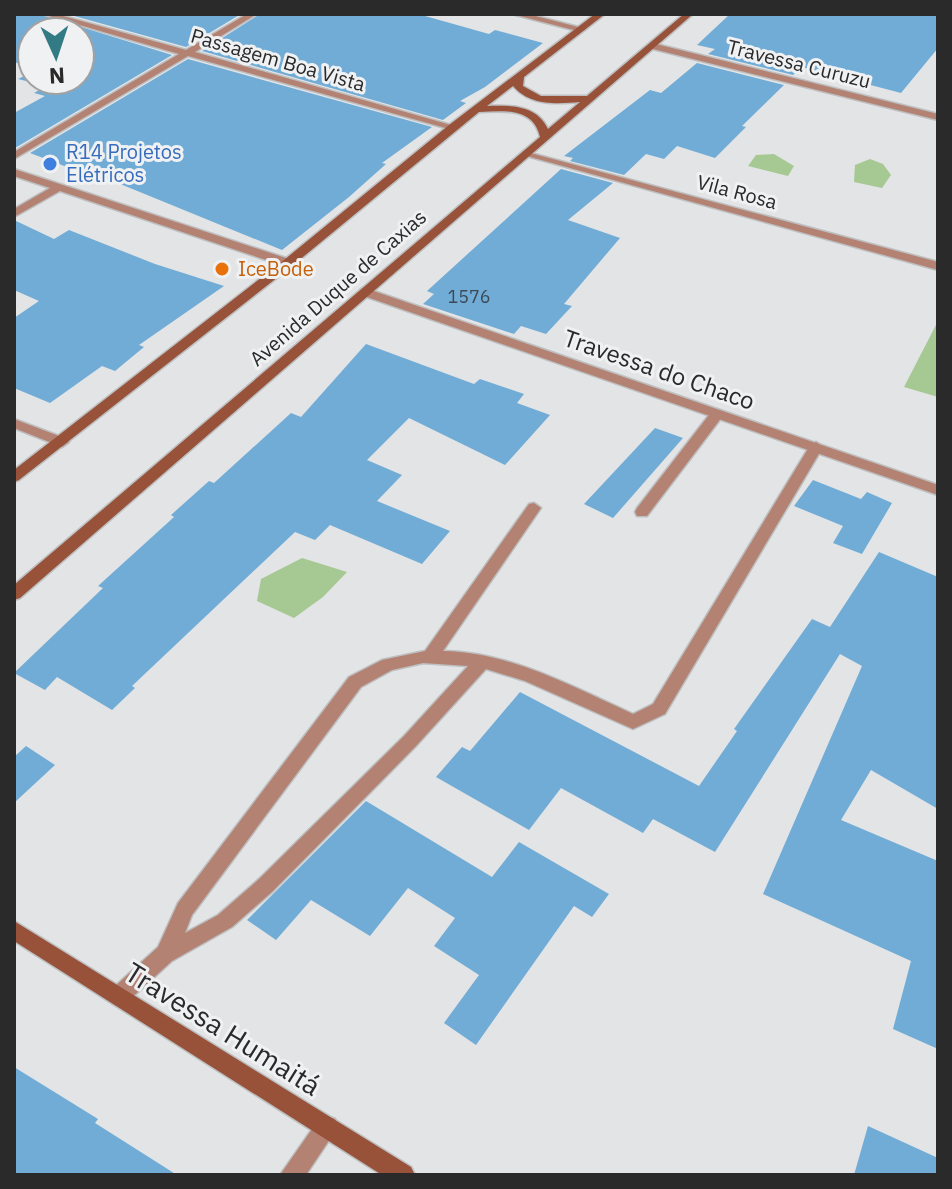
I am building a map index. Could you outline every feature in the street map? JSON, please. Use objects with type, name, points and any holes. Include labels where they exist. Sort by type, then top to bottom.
[{"type":"main road","points":[[14,477],[288,263],[453,127],[601,14]]},
{"type":"main road","name":"Avenida Duque de Caxias","points":[[14,594],[586,99],[689,14]]},
{"type":"main road","points":[[520,78],[518,86],[522,93],[538,99],[586,99]]},
{"type":"main road","points":[[476,109],[525,112],[540,118],[544,123],[545,137]]},
{"type":"main road","name":"Travessa Humaitá","points":[[14,930],[403,1175]]},
{"type":"street","name":"Passagem Boa Vista","points":[[46,14],[453,127]]},
{"type":"street","points":[[14,156],[253,14]]},
{"type":"street","points":[[516,14],[581,29]]},
{"type":"street","name":"Travessa Curuzu","points":[[652,46],[938,117]]},
{"type":"street","name":"Vila Rosa","points":[[527,153],[938,266]]},
{"type":"street","points":[[14,172],[288,263]]},
{"type":"street","points":[[14,214],[59,187]]},
{"type":"street","name":"Travessa do Chaco","points":[[365,292],[938,490]]},
{"type":"street","points":[[642,512],[717,414]]},
{"type":"street","points":[[14,423],[62,442]]},
{"type":"street","points":[[165,954],[185,909],[355,682],[376,667],[395,659],[431,655],[484,660],[633,722],[659,709],[816,447]]},
{"type":"street","points":[[431,655],[534,508]]},
{"type":"street","points":[[119,996],[165,954],[225,921],[266,885],[410,741],[484,660]]},
{"type":"street","points":[[292,1175],[327,1127]]},
{"type":"green space","points":[[774,154],[794,166],[788,176],[748,166],[756,155]]},
{"type":"green space","points":[[870,159],[883,164],[891,175],[882,188],[854,182],[855,165]]},
{"type":"green space","points":[[938,321],[938,397],[904,387]]},
{"type":"green space","points":[[302,558],[347,572],[323,597],[294,618],[257,601],[261,579]]},
{"type":"building","points":[[14,14],[45,16],[16,16],[14,62]]},
{"type":"building","points":[[67,14],[241,14],[186,47],[96,22],[96,16]]},
{"type":"building","points":[[260,14],[418,14],[489,34],[495,30],[543,43],[485,87],[460,101],[466,103],[443,120],[202,51]]},
{"type":"building","points":[[730,14],[938,14],[938,48],[901,93],[806,68],[793,75],[708,54],[715,49],[697,45]]},
{"type":"building","points":[[96,32],[172,55],[15,148],[14,113],[45,96],[96,96]]},
{"type":"building","points":[[188,59],[432,127],[382,163],[386,164],[282,250],[108,179],[104,181],[30,153]]},
{"type":"building","points":[[697,63],[784,85],[715,158],[677,146],[664,159],[646,154],[624,175],[570,161],[573,158],[564,156],[650,90],[661,93]]},
{"type":"building","points":[[561,169],[613,183],[568,220],[620,238],[564,304],[572,306],[546,334],[521,326],[514,334],[423,304],[434,294],[427,291]]},
{"type":"building","points":[[14,220],[54,239],[69,230],[155,264],[224,286],[139,345],[144,347],[115,371],[102,366],[50,403],[14,388],[14,318],[39,301],[14,290]]},
{"type":"building","points":[[366,344],[474,384],[480,379],[524,394],[517,403],[550,415],[505,465],[409,418],[367,460],[402,475],[377,501],[450,531],[422,564],[330,525],[315,540],[295,532],[132,686],[135,688],[112,710],[57,677],[45,690],[14,673],[103,588],[98,586],[209,481],[214,483],[291,413],[301,417]]},
{"type":"building","points":[[655,428],[683,438],[613,518],[584,504]]},
{"type":"building","points":[[813,480],[861,499],[867,492],[892,503],[862,554],[833,543],[843,526],[794,506]]},
{"type":"building","points":[[879,552],[938,577],[938,809],[871,770],[841,820],[938,861],[938,1049],[893,1029],[911,961],[763,894],[862,666],[840,654],[715,852],[653,819],[643,833],[561,788],[529,830],[436,777],[462,747],[470,751],[520,692],[699,786],[737,731],[734,729],[812,619],[830,627]]},
{"type":"building","points":[[26,746],[55,765],[14,803],[14,757]]},
{"type":"building","points":[[366,801],[492,877],[519,842],[609,894],[592,917],[574,906],[476,1045],[444,1023],[479,975],[434,946],[455,918],[408,888],[370,936],[311,900],[276,940],[247,920]]},
{"type":"building","points":[[14,1067],[98,1119],[95,1123],[177,1175],[14,1175]]},
{"type":"building","points":[[868,1126],[938,1158],[938,1175],[854,1175]]},
{"type":"place","name":"R14 Projetos Elétricos","points":[[50,164]]},
{"type":"place","name":"IceBode","points":[[222,269]]}]
